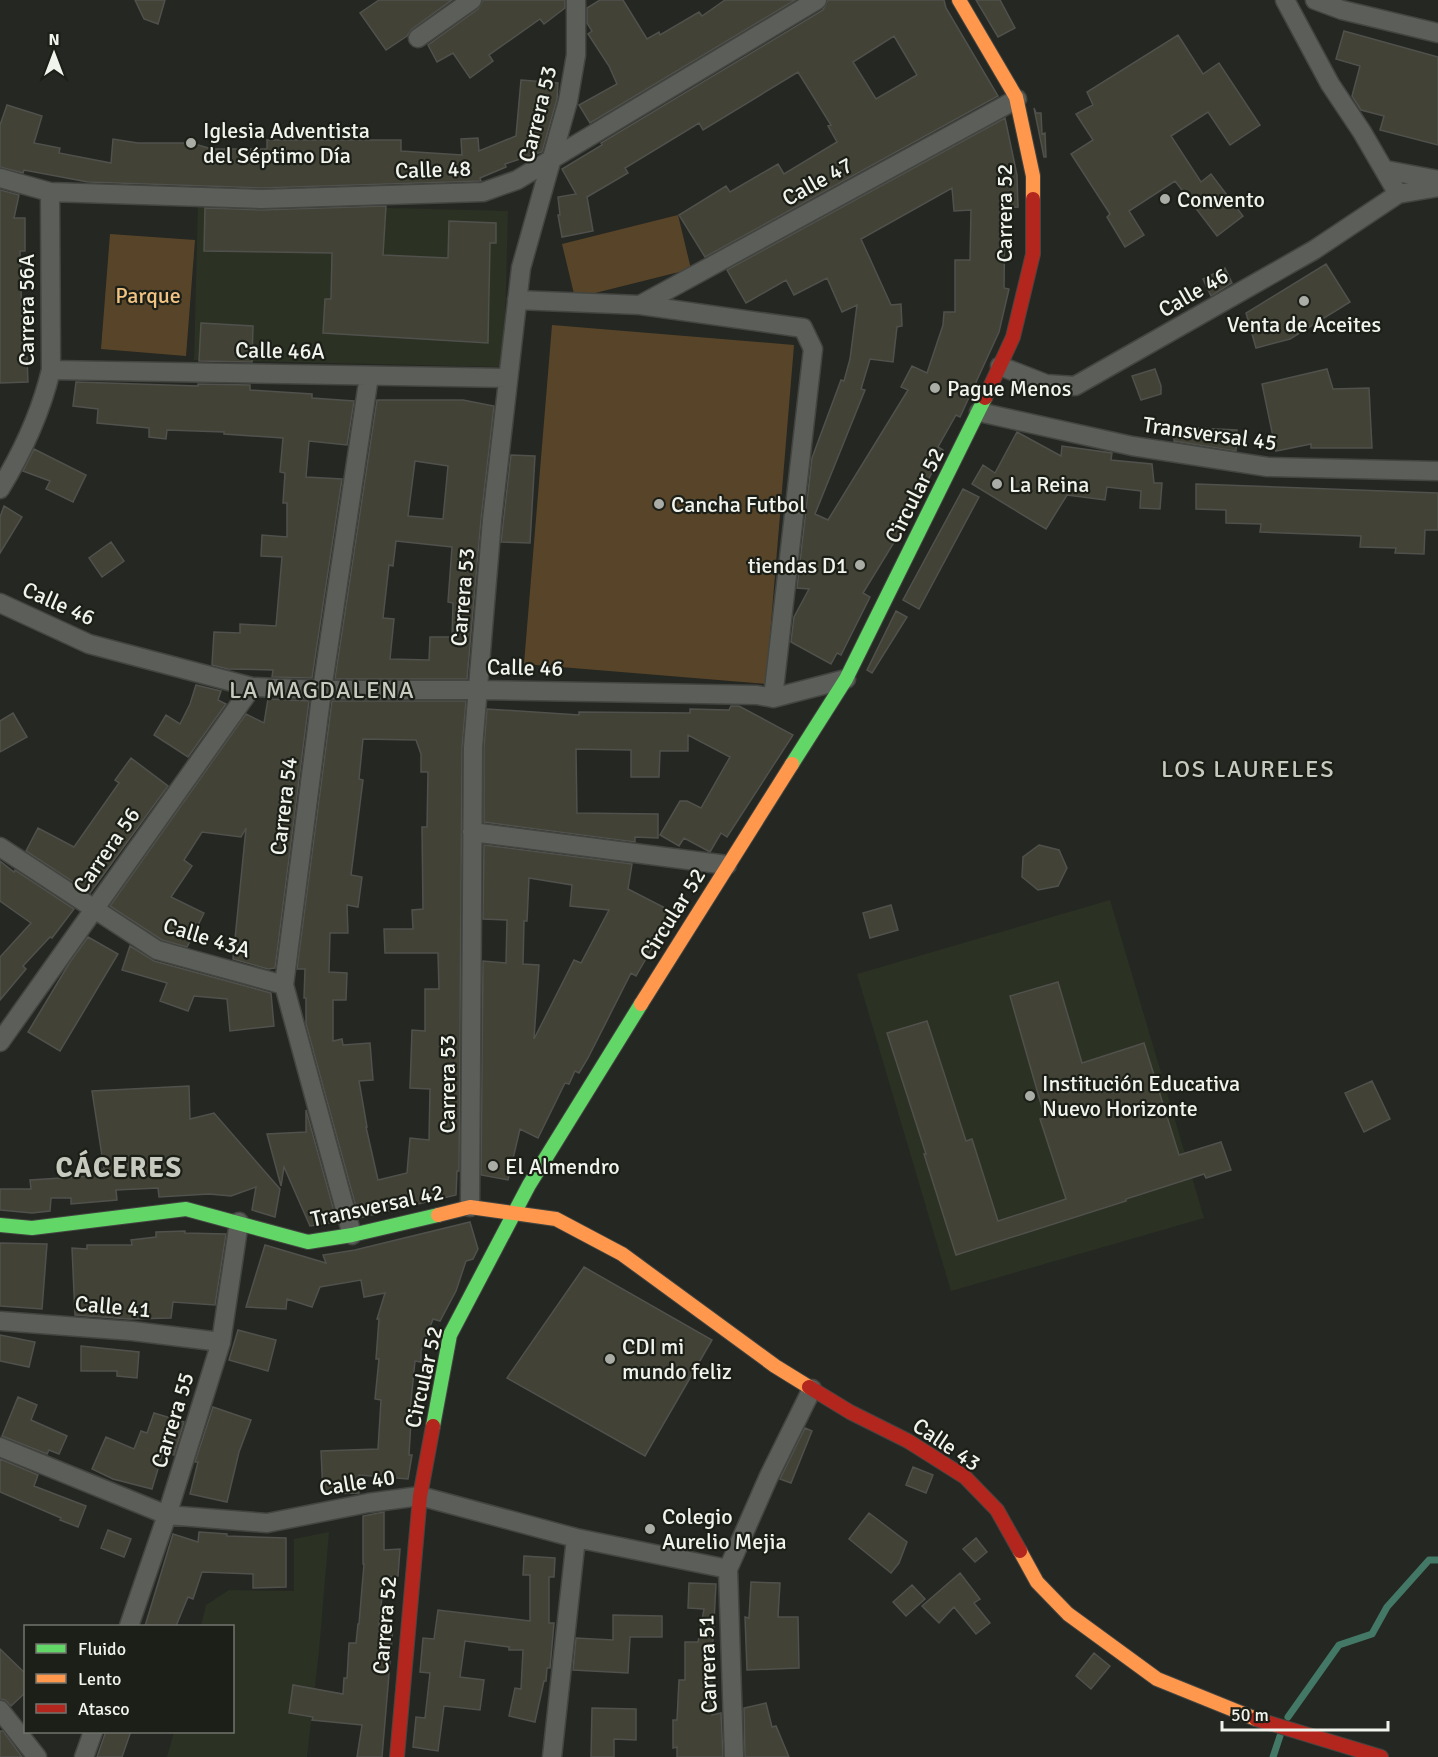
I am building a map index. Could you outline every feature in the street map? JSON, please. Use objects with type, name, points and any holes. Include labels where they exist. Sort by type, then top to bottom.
[{"type":"street","points":[[418,38],[472,0]]},
{"type":"street","name":"Carrera 53","points":[[470,1207],[473,747],[492,520],[521,268],[568,101],[576,55],[576,0]]},
{"type":"street","name":"Calle 48","points":[[0,178],[50,192],[261,199],[483,192],[517,180],[817,0]]},
{"type":"street","name":"Carrera 52","points":[[959,0],[1017,99],[1033,176],[1033,254],[1013,337],[1000,366]]},
{"type":"street","points":[[1285,0],[1330,84],[1386,170],[1398,194],[1438,187]]},
{"type":"street","points":[[1315,0],[1342,10],[1438,33]]},
{"type":"street","name":"Calle 47","points":[[640,305],[1017,99]]},
{"type":"street","points":[[1386,170],[1438,180]]},
{"type":"street","name":"Carrera 56A","points":[[0,489],[18,460],[51,370],[50,192]]},
{"type":"street","name":"Calle 46","points":[[1000,366],[1046,384],[1075,386],[1314,250],[1398,194]]},
{"type":"street","points":[[517,300],[640,305],[802,328],[813,349],[773,698]]},
{"type":"street","name":"Circular 52","points":[[420,1496],[450,1335],[529,1185],[726,865],[846,679],[1000,366]]},
{"type":"street","name":"Calle 46A","points":[[51,370],[508,378]]},
{"type":"street","name":"Carrera 54","points":[[352,1235],[284,985],[322,690],[369,376]]},
{"type":"street","name":"Transversal 45","points":[[979,412],[1132,446],[1268,467],[1438,471]]},
{"type":"street","name":"Calle 46","points":[[0,603],[89,644],[252,687],[322,690],[757,695],[773,698],[846,679]]},
{"type":"street","name":"Carrera 56","points":[[0,1042],[252,687]]},
{"type":"street","points":[[472,832],[726,865]]},
{"type":"street","name":"Calle 43A","points":[[0,847],[157,950],[284,985]]},
{"type":"street","name":"Transversal 42","points":[[0,1225],[32,1228],[186,1209],[308,1242],[352,1235],[470,1207],[514,1213]]},
{"type":"street","name":"Calle 43","points":[[514,1213],[556,1219],[622,1254],[775,1366],[850,1412],[908,1441],[964,1477],[997,1510],[1037,1582],[1068,1614],[1157,1679],[1249,1717],[1358,1754],[1381,1757]]},
{"type":"street","name":"Carrera 55","points":[[129,1625],[167,1515],[221,1342],[239,1222]]},
{"type":"street","name":"Calle 41","points":[[0,1321],[132,1331],[221,1342]]},
{"type":"street","points":[[728,1569],[769,1476],[812,1389]]},
{"type":"street","name":"Calle 40","points":[[0,1447],[167,1515],[267,1523],[368,1503],[420,1496],[576,1538],[728,1569]]},
{"type":"street","name":"Carrera 52","points":[[397,1757],[420,1496]]},
{"type":"street","points":[[552,1757],[576,1538]]},
{"type":"street","name":"Carrera 51","points":[[728,1569],[734,1757]]},
{"type":"street","points":[[0,1710],[37,1757]]},
{"type":"street","points":[[84,1757],[92,1733]]},
{"type":"shaded area","points":[[198,203],[508,211],[504,367],[194,360]]},
{"type":"shaded area","name":"Institución Educativa Nuevo Horizonte","points":[[1110,900],[1204,1218],[951,1291],[857,974]]},
{"type":"shaded area","points":[[329,1532],[307,1757],[167,1757],[174,1733],[234,1733],[234,1625],[201,1625],[206,1605],[229,1590],[294,1591],[294,1539]]},
{"type":"green space","points":[[678,215],[691,269],[575,298],[562,244]]},
{"type":"green space","name":"Parque","points":[[110,234],[195,240],[186,356],[101,349]]},
{"type":"green space","name":"Cancha Futbol","points":[[552,325],[794,345],[766,684],[524,664]]},
{"type":"building","points":[[135,0],[165,0],[158,24],[144,19]]},
{"type":"building","points":[[379,0],[452,0],[386,50],[360,13]]},
{"type":"building","points":[[483,0],[565,0],[565,8],[544,24],[540,19],[489,55],[493,61],[470,78],[453,53],[437,62],[428,45],[478,9]]},
{"type":"building","points":[[600,0],[623,0],[647,39],[659,32],[660,35],[699,12],[702,16],[725,0],[795,0],[590,123],[579,105],[617,84],[609,66],[588,34],[592,31],[587,23],[587,8]]},
{"type":"building","points":[[828,0],[944,0],[946,8],[998,96],[705,257],[679,215],[726,186],[730,192],[778,164],[784,174],[837,142],[828,126],[831,125],[798,72],[703,130],[699,123],[625,168],[628,173],[587,197],[593,231],[562,237],[558,197],[576,194],[562,169],[602,145],[601,143],[823,10]],"holes":[[[894,36],[917,75],[876,99],[853,62]]]},
{"type":"building","points":[[976,0],[1000,0],[1015,28],[998,37]]},
{"type":"building","points":[[1344,31],[1438,57],[1438,145],[1380,130],[1384,116],[1361,110],[1352,96],[1360,66],[1336,59]]},
{"type":"building","points":[[1178,35],[1203,74],[1219,63],[1260,125],[1230,145],[1208,112],[1171,136],[1201,182],[1211,174],[1243,216],[1217,236],[1175,181],[1129,211],[1144,235],[1125,247],[1107,217],[1110,214],[1071,154],[1093,140],[1076,114],[1093,105],[1087,92]]},
{"type":"building","points":[[521,80],[558,83],[557,99],[542,152],[505,164],[506,167],[480,178],[481,181],[261,188],[88,182],[24,170],[23,173],[0,167],[0,125],[7,105],[42,116],[34,143],[60,148],[59,153],[111,163],[113,139],[138,143],[191,143],[212,149],[267,149],[267,140],[401,140],[401,151],[462,155],[461,139],[478,138],[479,151],[516,136]]},
{"type":"building","points":[[1034,108],[1036,113],[1041,113],[1046,157],[1044,157]]},
{"type":"building","points":[[1005,118],[1017,175],[1018,207],[1005,208],[1004,288],[1009,289],[999,332],[960,417],[956,415],[938,447],[943,450],[912,513],[863,593],[870,597],[841,655],[837,653],[831,664],[791,642],[794,617],[809,589],[797,588],[812,458],[841,380],[844,381],[850,359],[857,305],[842,312],[827,278],[794,295],[786,280],[746,303],[727,270]],"holes":[[[952,188],[954,211],[971,210],[970,260],[955,260],[955,312],[944,312],[943,325],[927,373],[912,366],[901,387],[908,390],[828,520],[815,514],[865,390],[861,389],[870,359],[893,362],[897,327],[902,326],[901,304],[891,305],[861,239]]]},
{"type":"building","points":[[0,190],[19,195],[14,218],[25,218],[25,251],[20,251],[23,357],[27,357],[28,382],[0,383]]},
{"type":"building","points":[[386,206],[383,255],[448,258],[449,221],[496,223],[496,243],[490,243],[488,343],[323,333],[325,299],[331,299],[332,253],[204,251],[205,208],[261,210]]},
{"type":"building","points":[[1326,264],[1350,302],[1290,339],[1256,348],[1246,313]]},
{"type":"building","points":[[1225,268],[1232,283],[1211,296],[1203,279]]},
{"type":"building","points":[[201,323],[253,326],[252,362],[199,361]]},
{"type":"building","points":[[1155,369],[1161,386],[1161,394],[1141,400],[1132,376]]},
{"type":"building","points":[[1327,369],[1333,389],[1369,388],[1372,448],[1311,448],[1311,444],[1276,451],[1262,384]]},
{"type":"building","points":[[76,382],[198,386],[198,384],[250,385],[250,390],[312,394],[312,398],[354,401],[347,445],[309,441],[306,477],[342,479],[312,678],[272,677],[273,670],[228,669],[212,665],[214,632],[240,633],[240,624],[276,626],[282,557],[261,556],[262,535],[287,537],[287,503],[283,503],[285,473],[280,472],[283,438],[224,434],[224,432],[167,430],[166,439],[149,437],[149,428],[97,423],[98,409],[73,406]]},
{"type":"building","points":[[377,400],[463,400],[494,406],[481,519],[467,679],[335,679]],"holes":[[[415,461],[448,466],[443,519],[408,516]],[[396,541],[452,547],[448,602],[453,603],[452,637],[430,637],[429,660],[390,659],[394,619],[383,618],[389,565],[393,566]]]},
{"type":"building","points":[[1174,427],[1237,430],[1236,451],[1174,441]]},
{"type":"building","points":[[1017,432],[1061,456],[1062,446],[1112,453],[1111,460],[1152,464],[1154,483],[1162,483],[1160,509],[1140,508],[1141,491],[1107,487],[1105,500],[1067,495],[1046,529],[972,484],[983,465],[995,473]]},
{"type":"building","points":[[34,449],[86,475],[73,502],[46,489],[50,481],[23,471]]},
{"type":"building","points":[[511,455],[535,456],[530,543],[501,542]]},
{"type":"building","points":[[1196,484],[1438,493],[1438,530],[1425,530],[1424,554],[1395,553],[1396,548],[1360,547],[1361,536],[1260,532],[1261,524],[1226,523],[1226,510],[1196,509]]},
{"type":"building","points":[[963,489],[979,497],[919,609],[903,600]]},
{"type":"building","points":[[4,506],[22,517],[0,553],[0,517]]},
{"type":"building","points":[[111,542],[124,561],[102,577],[89,558]]},
{"type":"building","points":[[896,611],[907,617],[872,673],[867,670]]},
{"type":"building","points":[[196,685],[221,691],[218,700],[226,704],[188,757],[154,735],[166,715],[180,724]]},
{"type":"building","points":[[268,699],[309,701],[275,968],[268,969],[233,959],[246,828],[241,837],[202,832],[184,860],[192,866],[171,897],[204,913],[187,947],[162,940],[110,906],[246,714],[264,723]]},
{"type":"building","points":[[332,701],[466,701],[462,747],[459,1171],[457,1171],[456,1195],[359,1218],[306,1024],[305,969],[297,969]],"holes":[[[363,739],[416,740],[421,754],[421,772],[428,772],[427,827],[422,827],[423,909],[412,910],[413,929],[384,929],[385,953],[438,953],[439,989],[425,989],[425,1031],[412,1030],[410,1088],[430,1089],[429,1140],[410,1138],[407,1173],[378,1180],[359,1081],[373,1080],[370,1043],[343,1045],[342,1039],[333,1041],[333,1000],[346,1000],[347,973],[329,972],[330,933],[348,933],[347,905],[358,907],[362,877],[351,875],[363,780],[359,779]]]},
{"type":"building","points":[[731,706],[739,706],[793,735],[727,837],[721,833],[710,852],[684,838],[679,846],[660,835],[680,801],[687,801],[701,808],[730,757],[688,735],[688,751],[660,751],[659,777],[631,777],[631,750],[576,749],[577,813],[658,814],[658,838],[635,837],[635,842],[484,822],[484,748],[487,709],[579,715],[579,712],[690,713],[690,709],[729,710]]},
{"type":"building","points":[[13,713],[27,737],[0,752],[0,721]]},
{"type":"building","points":[[131,758],[168,786],[90,893],[26,851],[38,828],[74,847],[119,783],[115,780]]},
{"type":"building","points":[[484,845],[632,864],[628,889],[675,913],[662,938],[659,936],[636,976],[631,973],[588,1058],[579,1073],[575,1071],[569,1084],[565,1083],[538,1138],[520,1129],[508,1180],[481,1175],[483,961],[506,963],[507,920],[483,919]],"holes":[[[529,878],[572,885],[570,906],[609,910],[581,963],[574,960],[534,1039],[539,965],[523,964],[524,921],[527,921]]]},
{"type":"building","points":[[1039,845],[1059,850],[1067,868],[1058,886],[1038,890],[1022,877],[1023,857]]},
{"type":"building","points":[[0,861],[74,909],[52,938],[50,937],[23,966],[26,969],[0,1000],[0,957],[31,923],[0,901]]},
{"type":"building","points":[[891,905],[898,930],[870,938],[863,913]]},
{"type":"building","points":[[88,937],[118,954],[60,1051],[28,1032],[70,962]]},
{"type":"building","points":[[130,946],[154,961],[271,993],[274,1026],[230,1031],[227,999],[194,996],[188,1011],[160,1001],[167,983],[122,970]]},
{"type":"building","points":[[1058,982],[1082,1063],[1144,1043],[1179,1155],[1221,1142],[1231,1170],[1206,1178],[1204,1174],[956,1255],[887,1033],[927,1021],[966,1141],[972,1139],[998,1221],[1066,1199],[1040,1119],[1045,1118],[1010,996]]},
{"type":"building","points":[[1372,1081],[1390,1119],[1364,1132],[1345,1093]]},
{"type":"building","points":[[189,1086],[190,1119],[214,1113],[280,1189],[275,1217],[252,1210],[256,1187],[231,1196],[209,1194],[159,1197],[158,1188],[116,1190],[117,1200],[71,1204],[71,1198],[51,1198],[50,1211],[32,1213],[0,1210],[0,1189],[31,1189],[30,1180],[93,1176],[92,1170],[104,1169],[92,1091]]},
{"type":"building","points":[[306,1110],[337,1222],[310,1226],[284,1167],[281,1186],[267,1134],[306,1132]]},
{"type":"building","points":[[470,1222],[478,1249],[473,1259],[466,1261],[456,1291],[440,1321],[433,1319],[421,1351],[421,1362],[415,1361],[409,1421],[411,1421],[409,1455],[412,1455],[408,1479],[359,1475],[359,1493],[323,1494],[321,1451],[378,1449],[381,1400],[375,1399],[379,1359],[376,1359],[379,1319],[377,1319],[385,1293],[364,1297],[361,1280],[320,1287],[312,1307],[287,1299],[286,1309],[246,1307],[265,1245],[326,1263],[323,1255],[355,1250]]},
{"type":"building","points":[[185,1231],[185,1233],[226,1234],[215,1305],[173,1302],[171,1318],[129,1319],[75,1315],[72,1248],[87,1249],[87,1245],[132,1245],[131,1240],[156,1237],[156,1232]]},
{"type":"building","points":[[0,1243],[47,1244],[42,1309],[0,1306]]},
{"type":"building","name":"CDI mi mundo feliz","points":[[584,1267],[712,1340],[645,1456],[507,1378]]},
{"type":"building","points":[[238,1330],[276,1340],[268,1371],[229,1360]]},
{"type":"building","points":[[0,1335],[35,1342],[29,1367],[0,1361]]},
{"type":"building","points":[[81,1346],[139,1352],[137,1378],[117,1376],[117,1371],[81,1371]]},
{"type":"building","points":[[18,1397],[37,1405],[31,1420],[67,1436],[59,1454],[49,1450],[47,1454],[2,1436]]},
{"type":"building","points":[[213,1407],[251,1420],[239,1452],[227,1502],[190,1494],[198,1462],[195,1462]]},
{"type":"building","points":[[154,1413],[184,1422],[174,1455],[163,1452],[152,1489],[113,1479],[92,1469],[106,1437],[134,1449],[141,1431],[147,1433]]},
{"type":"building","points":[[805,1428],[812,1431],[791,1483],[780,1479]]},
{"type":"building","points":[[0,1459],[38,1475],[34,1486],[86,1506],[78,1527],[0,1492]]},
{"type":"building","points":[[913,1467],[933,1475],[926,1493],[906,1485]]},
{"type":"building","points":[[384,1512],[384,1550],[400,1549],[398,1576],[384,1577],[379,1626],[393,1627],[382,1757],[357,1757],[362,1725],[312,1720],[313,1717],[289,1713],[293,1685],[343,1694],[344,1678],[347,1678],[349,1643],[356,1643],[359,1624],[364,1564],[363,1516]]},
{"type":"building","points":[[869,1513],[907,1542],[899,1563],[891,1573],[849,1539]]},
{"type":"building","points":[[108,1530],[131,1539],[124,1557],[101,1548]]},
{"type":"building","points":[[199,1532],[227,1534],[227,1536],[286,1538],[286,1587],[253,1588],[253,1574],[202,1572],[193,1599],[188,1597],[176,1625],[145,1625],[173,1534],[198,1542]]},
{"type":"building","points":[[976,1538],[987,1552],[975,1562],[963,1549]]},
{"type":"building","points":[[524,1556],[555,1558],[554,1577],[549,1577],[549,1623],[554,1623],[550,1668],[547,1668],[546,1681],[544,1681],[535,1722],[509,1716],[515,1688],[521,1689],[523,1650],[509,1650],[509,1647],[465,1641],[460,1677],[484,1680],[480,1710],[444,1706],[438,1751],[413,1747],[416,1717],[425,1718],[430,1673],[420,1672],[423,1638],[434,1639],[438,1610],[530,1621],[530,1575],[523,1575]]},
{"type":"building","points":[[960,1573],[980,1599],[974,1603],[990,1623],[976,1634],[954,1607],[939,1623],[922,1606]]},
{"type":"building","points":[[751,1582],[780,1583],[778,1617],[798,1617],[799,1668],[747,1670],[745,1617],[749,1618]]},
{"type":"building","points":[[689,1583],[716,1584],[712,1715],[721,1713],[723,1757],[677,1757],[677,1747],[673,1748],[673,1720],[677,1720],[679,1680],[685,1680],[685,1642],[698,1642],[704,1609],[688,1608]]},
{"type":"building","points":[[912,1585],[925,1599],[906,1616],[893,1602]]},
{"type":"building","points":[[613,1615],[662,1616],[662,1637],[630,1637],[628,1673],[573,1670],[576,1638],[613,1640]]},
{"type":"building","points":[[0,1649],[24,1672],[24,1694],[11,1706],[5,1700],[0,1699]]},
{"type":"building","points":[[1094,1653],[1110,1666],[1091,1689],[1076,1676]]},
{"type":"building","points":[[766,1703],[772,1727],[776,1726],[789,1757],[745,1757],[744,1708]]},
{"type":"building","points":[[592,1708],[636,1709],[636,1740],[614,1739],[614,1757],[591,1757]]},
{"type":"building","points":[[0,1731],[3,1731],[22,1757],[0,1757]]},
{"type":"building","points":[[105,1733],[130,1733],[122,1757],[97,1757]]},
{"type":"waterway","points":[[1288,1717],[1339,1645],[1372,1634],[1387,1607],[1429,1560],[1438,1560]]},
{"type":"waterway","points":[[1273,1757],[1280,1736]]},
{"type":"traffic: fast","points":[[792,764],[846,679],[985,398]]},
{"type":"traffic: fast","points":[[433,1426],[450,1335],[529,1185],[641,1004]]},
{"type":"traffic: fast","points":[[0,1225],[32,1228],[186,1209],[308,1242],[352,1235],[438,1215]]},
{"type":"traffic: slow","points":[[959,0],[1016,97],[1033,176],[1033,199]]},
{"type":"traffic: slow","points":[[641,1004],[792,764]]},
{"type":"traffic: slow","points":[[438,1215],[470,1207],[556,1219],[622,1254],[775,1366],[809,1387]]},
{"type":"traffic: slow","points":[[1020,1551],[1037,1582],[1068,1614],[1157,1679],[1256,1719]]},
{"type":"traffic: jam","points":[[985,398],[1013,337],[1033,254],[1033,199]]},
{"type":"traffic: jam","points":[[809,1387],[850,1412],[908,1441],[965,1477],[997,1510],[1020,1551]]},
{"type":"traffic: jam","points":[[397,1757],[420,1496],[433,1426]]},
{"type":"traffic: jam","points":[[1256,1719],[1381,1757]]},
{"type":"place","name":"Iglesia Adventista del Séptimo Día","points":[[191,143]]},
{"type":"place","name":"Convento","points":[[1165,199]]},
{"type":"place","name":"Venta de Aceites","points":[[1304,301]]},
{"type":"place","name":"Pague Menos","points":[[935,388]]},
{"type":"place","name":"La Reina","points":[[997,484]]},
{"type":"place","name":"Cancha Futbol","points":[[659,504]]},
{"type":"place","name":"tiendas D1","points":[[860,565]]},
{"type":"place","name":"Institución Educativa Nuevo Horizonte","points":[[1030,1096]]},
{"type":"place","name":"El Almendro","points":[[493,1166]]},
{"type":"place","name":"CDI mi mundo feliz","points":[[610,1359]]},
{"type":"place","name":"Colegio Aurelio Mejia","points":[[650,1529]]},
{"type":"district","name":"LA MAGDALENA","points":[[322,690]]},
{"type":"district","name":"LOS LAURELES","points":[[1248,769]]},
{"type":"district","name":"CÁCERES","points":[[119,1167]]}]
